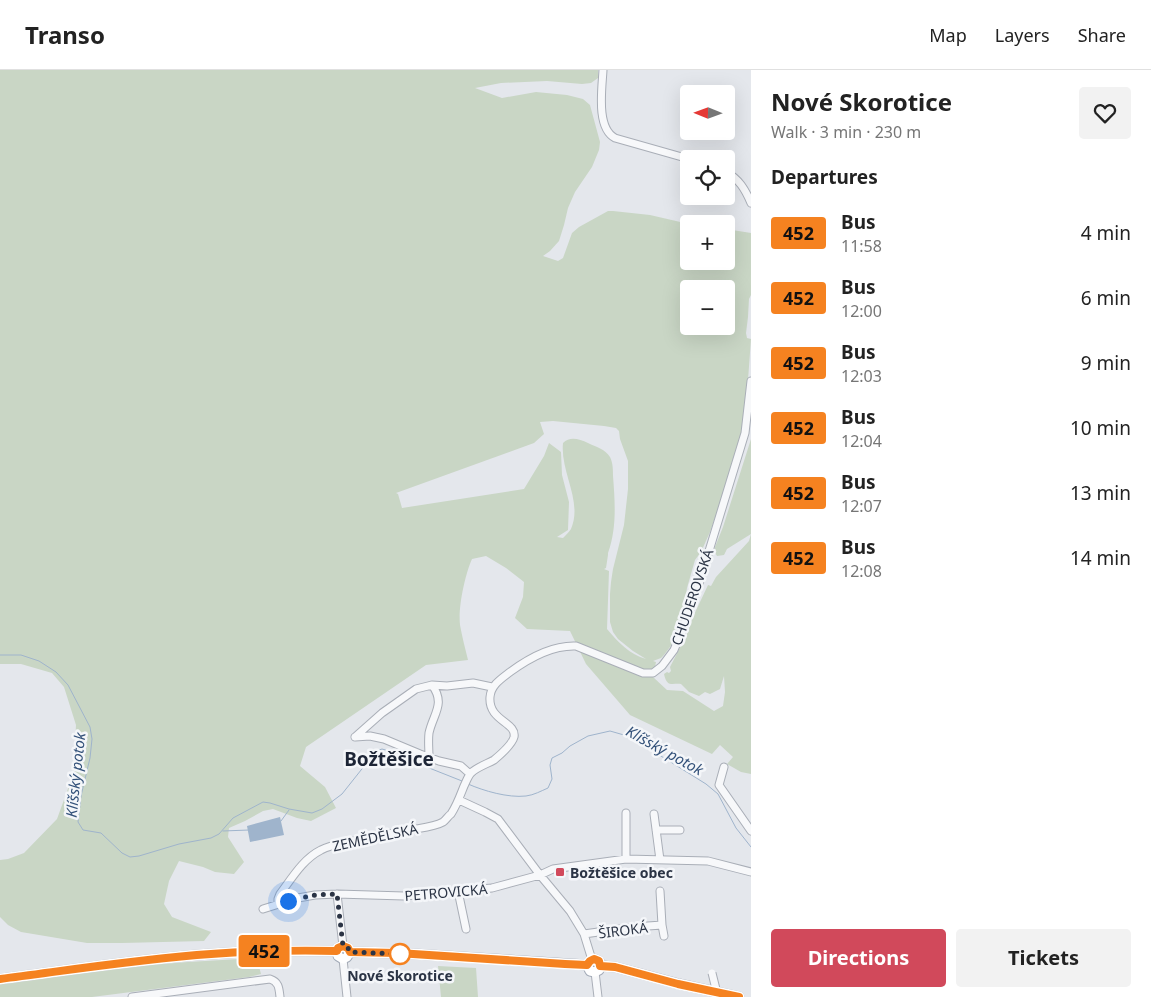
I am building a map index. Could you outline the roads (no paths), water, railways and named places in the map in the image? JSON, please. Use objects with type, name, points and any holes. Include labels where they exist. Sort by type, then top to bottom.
[{"type":"main road","points":[[0,979],[121,963],[210,954],[283,950],[590,962],[590,971],[615,967],[678,984],[739,997]]},
{"type":"street","points":[[603,70],[603,122],[610,136],[680,156]]},
{"type":"street","points":[[735,179],[742,185],[751,202]]},
{"type":"street","name":"CHUDEROVSKÁ","points":[[492,688],[498,681],[530,658],[564,646],[576,646],[643,673],[653,672],[662,666],[674,650],[698,585],[745,432],[751,381]]},
{"type":"street","points":[[467,780],[461,766],[429,757],[384,739],[370,736],[355,737],[382,713],[416,689],[432,685],[447,686],[473,683],[492,688],[491,708],[496,716],[510,726],[514,736],[509,745],[495,759],[467,780],[459,800],[498,819],[540,875]]},
{"type":"street","points":[[429,757],[429,733],[439,706],[436,691],[432,685]]},
{"type":"street","points":[[724,767],[719,785],[751,831]]},
{"type":"street","name":"ZEMĚDĚLSKÁ","points":[[278,904],[280,894],[305,862],[315,853],[330,846],[443,822],[459,800]]},
{"type":"street","points":[[626,813],[626,859]]},
{"type":"street","points":[[654,814],[660,860]]},
{"type":"street","points":[[656,830],[680,830]]},
{"type":"street","name":"PETROVICKÁ","points":[[264,909],[298,898],[315,895],[404,896],[492,888],[540,875],[553,869],[626,859],[708,861],[751,872]]},
{"type":"street","name":"ŠIROKÁ","points":[[540,875],[570,911],[584,934],[590,962]]},
{"type":"street","points":[[660,891],[664,936]]},
{"type":"street","points":[[458,892],[466,929]]},
{"type":"street","points":[[337,894],[347,997]]},
{"type":"street","name":"ŠIROKÁ","points":[[584,934],[662,925]]},
{"type":"street","points":[[598,969],[598,997]]},
{"type":"street","points":[[712,973],[718,997]]},
{"type":"street","points":[[132,997],[270,979],[277,983],[280,997]]},
{"type":"water","points":[[280,817],[284,835],[250,842],[247,826]]},
{"type":"waterway","name":"Klíšský potok","points":[[0,655],[21,655],[39,661],[56,672],[68,685],[90,727],[92,739],[78,822],[83,830],[101,833],[122,853],[130,857],[211,838],[219,834],[233,818],[263,802],[312,813],[322,809],[342,794],[373,755],[382,749],[400,754],[414,762],[462,781]]},
{"type":"waterway","name":"Klíšský potok","points":[[468,784],[504,795],[526,796],[535,794],[548,788],[552,779],[550,765],[552,758],[588,736],[610,731],[640,743],[706,784],[718,794],[736,828],[751,847]]},
{"type":"waterway","points":[[281,821],[289,810]]},
{"type":"waterway","points":[[223,831],[249,830]]},
{"type":"place","name":"Božtěšice obec","points":[[560,872]]},
{"type":"place","name":"Nové Skorotice","points":[[400,954]]},
{"type":"district","name":"Božtěšice","points":[[389,759]]}]
